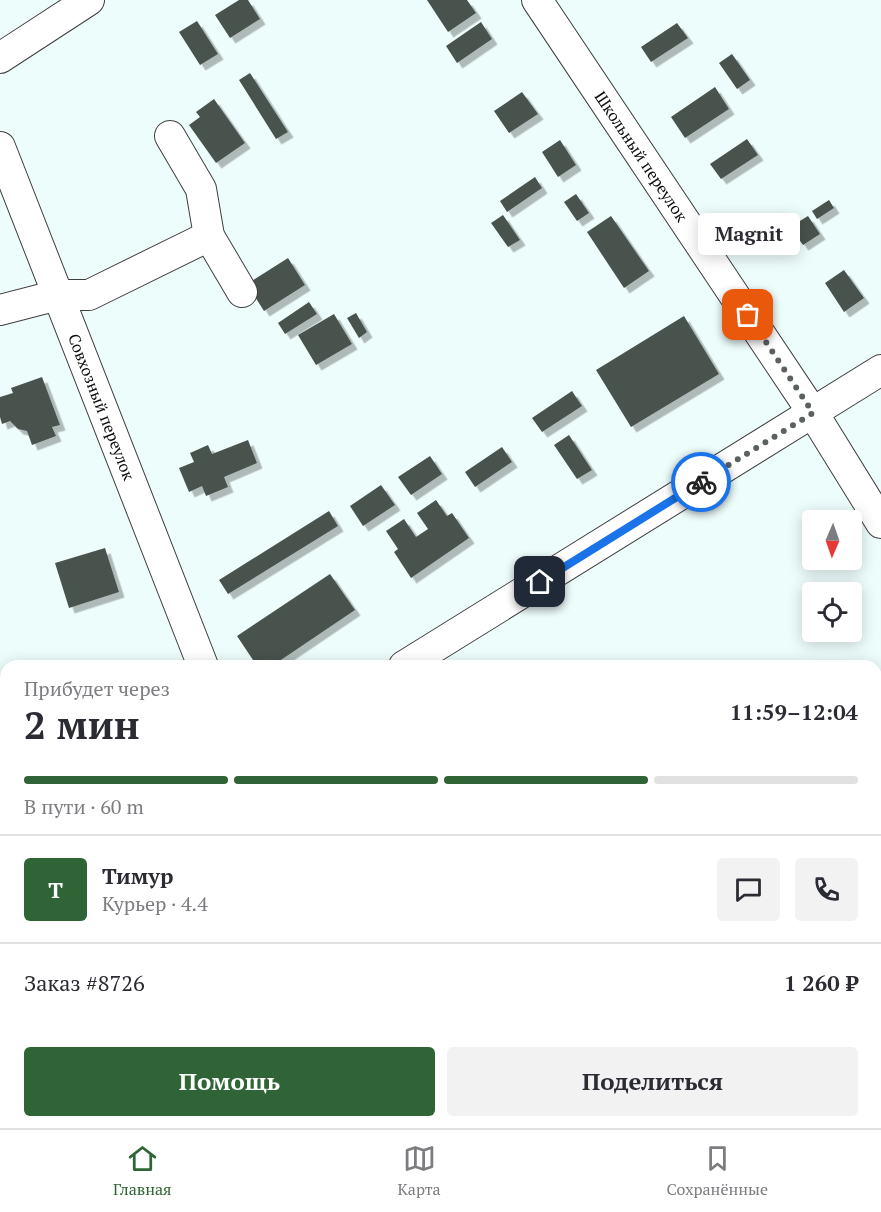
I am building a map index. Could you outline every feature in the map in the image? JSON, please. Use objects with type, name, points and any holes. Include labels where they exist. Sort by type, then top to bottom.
[{"type":"street","points":[[0,58],[89,0]]},
{"type":"street","name":"Школьный переулок","points":[[537,0],[813,413],[881,523]]},
{"type":"street","points":[[170,136],[201,189],[209,236],[242,292]]},
{"type":"street","name":"Совхозный переулок","points":[[0,147],[201,660]]},
{"type":"street","points":[[0,309],[58,295],[89,295],[209,236]]},
{"type":"street","points":[[415,660],[881,370]]},
{"type":"building","points":[[239,0],[248,0],[260,19],[230,38],[215,15]]},
{"type":"building","points":[[427,0],[467,0],[476,13],[448,32]]},
{"type":"building","points":[[197,21],[218,54],[200,65],[179,32]]},
{"type":"building","points":[[481,22],[492,39],[457,63],[446,46]]},
{"type":"building","points":[[677,23],[688,38],[651,62],[641,47]]},
{"type":"building","points":[[732,54],[750,80],[737,89],[719,63]]},
{"type":"building","points":[[250,73],[288,132],[276,139],[239,80]]},
{"type":"building","points":[[715,87],[729,109],[685,138],[671,117]]},
{"type":"building","points":[[522,92],[538,114],[509,133],[494,111]]},
{"type":"building","points":[[214,99],[245,143],[216,163],[189,125],[200,117],[196,112]]},
{"type":"building","points":[[747,139],[758,155],[721,179],[710,164]]},
{"type":"building","points":[[560,140],[576,165],[558,177],[542,152]]},
{"type":"building","points":[[535,177],[542,188],[507,212],[500,201]]},
{"type":"building","points":[[576,194],[589,213],[577,221],[564,202]]},
{"type":"building","points":[[829,200],[834,208],[817,219],[812,211]]},
{"type":"building","points":[[503,215],[520,240],[508,247],[491,223]]},
{"type":"building","points":[[611,216],[649,271],[624,288],[587,232]]},
{"type":"building","points":[[808,216],[820,234],[803,245],[790,227]]},
{"type":"building","points":[[288,258],[305,285],[264,311],[247,284]]},
{"type":"building","points":[[844,270],[864,298],[844,312],[825,283]]},
{"type":"building","points":[[309,302],[317,314],[285,334],[278,323]]},
{"type":"building","points":[[356,313],[367,332],[359,338],[347,318]]},
{"type":"building","points":[[334,314],[352,344],[316,365],[298,335]]},
{"type":"building","points":[[684,316],[719,374],[631,427],[596,370]]},
{"type":"building","points":[[42,377],[60,425],[52,427],[56,436],[32,445],[27,431],[18,429],[10,421],[2,424],[0,397],[13,393],[11,388]]},
{"type":"building","points":[[572,391],[582,406],[542,432],[532,418]]},
{"type":"building","points":[[569,435],[592,470],[577,479],[554,445]]},
{"type":"building","points":[[248,440],[257,463],[224,477],[228,487],[206,496],[202,486],[189,492],[179,468],[194,462],[190,453],[208,445],[212,454]]},
{"type":"building","points":[[502,447],[512,462],[475,487],[465,472]]},
{"type":"building","points":[[430,456],[442,474],[411,495],[398,477]]},
{"type":"building","points":[[381,485],[395,505],[363,526],[350,506]]},
{"type":"building","points":[[436,500],[447,516],[452,513],[469,538],[411,578],[394,552],[398,549],[386,531],[404,519],[416,537],[428,529],[417,513]]},
{"type":"building","points":[[329,511],[338,526],[228,594],[219,580]]},
{"type":"building","points":[[105,548],[119,592],[69,608],[55,563]]},
{"type":"building","points":[[330,574],[355,610],[281,660],[253,660],[237,636]]},
{"type":"way so far","points":[[701,482],[813,413],[748,315]]},
{"type":"place","name":"Magnit","points":[[748,315]]},
{"type":"route","points":[[540,582],[701,482]]}]
